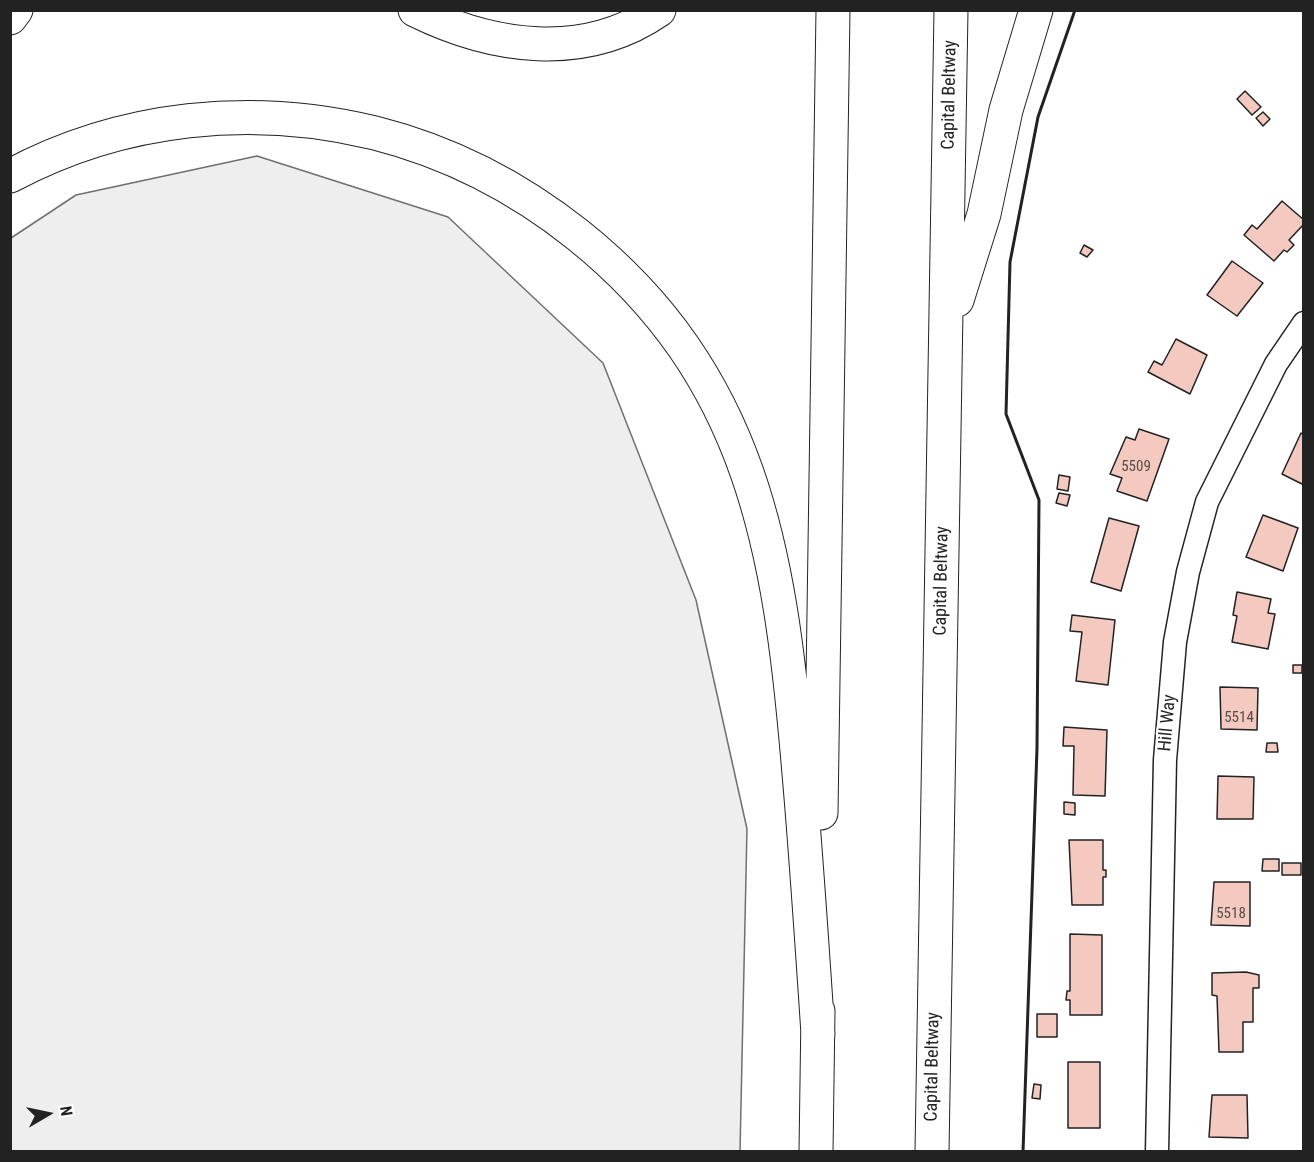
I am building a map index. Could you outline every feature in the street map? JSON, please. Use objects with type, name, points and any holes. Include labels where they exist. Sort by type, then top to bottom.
[{"type":"highway","points":[[10,18],[16,10]]},
{"type":"highway","points":[[415,10],[445,25],[492,40],[535,45],[576,44],[617,32],[659,10]]},
{"type":"highway","points":[[816,1152],[834,10]]},
{"type":"highway","name":"Capital Beltway","points":[[932,1152],[951,10]]},
{"type":"highway","points":[[947,333],[984,214],[1006,110],[1036,10]]},
{"type":"highway","points":[[10,176],[82,144],[137,129],[193,120],[276,117],[336,124],[394,138],[451,158],[505,185],[549,212],[598,251],[636,286],[671,327],[730,425],[753,482],[769,544],[789,657],[818,1034]]},
{"type":"street","name":"Hill Way","points":[[1157,1152],[1165,760],[1175,642],[1188,572],[1207,501],[1276,364],[1304,322]]},
{"type":"shaded area","points":[[257,156],[448,217],[603,363],[696,600],[747,829],[740,1151],[11,1151],[11,238],[76,195]]},
{"type":"building","points":[[1245,91],[1261,107],[1252,115],[1237,99]]},
{"type":"building","points":[[1263,112],[1270,119],[1263,126],[1256,118]]},
{"type":"building","points":[[1282,201],[1304,220],[1304,224],[1289,240],[1294,245],[1287,252],[1284,250],[1274,261],[1244,235],[1252,225],[1257,229]]},
{"type":"building","points":[[1084,245],[1093,250],[1087,257],[1080,253]]},
{"type":"building","points":[[1232,261],[1263,283],[1237,316],[1207,295]]},
{"type":"building","points":[[1176,339],[1207,355],[1190,394],[1148,372],[1154,361],[1162,365]]},
{"type":"building","points":[[1139,429],[1169,439],[1147,501],[1117,491],[1122,478],[1110,474],[1126,437],[1135,440]]},
{"type":"building","points":[[1301,433],[1304,435],[1304,485],[1282,474]]},
{"type":"building","points":[[1059,475],[1070,477],[1068,491],[1057,489]]},
{"type":"building","points":[[1059,493],[1070,495],[1067,506],[1056,503]]},
{"type":"building","points":[[1263,515],[1298,528],[1283,571],[1246,557]]},
{"type":"building","points":[[1109,518],[1139,526],[1121,591],[1091,582]]},
{"type":"building","points":[[1237,592],[1271,599],[1268,613],[1275,614],[1268,649],[1232,642],[1237,616],[1233,615]]},
{"type":"building","points":[[1072,615],[1115,620],[1108,685],[1076,681],[1082,632],[1070,631]]},
{"type":"building","points":[[1293,665],[1302,665],[1302,673],[1293,673]]},
{"type":"building","points":[[1220,687],[1258,688],[1257,730],[1221,729]]},
{"type":"building","points":[[1064,727],[1107,730],[1105,796],[1073,795],[1074,746],[1063,746]]},
{"type":"building","points":[[1267,743],[1277,743],[1278,752],[1266,752]]},
{"type":"building","points":[[1218,776],[1254,777],[1253,819],[1217,819]]},
{"type":"building","points":[[1064,802],[1075,803],[1075,815],[1064,814]]},
{"type":"building","points":[[1069,840],[1103,840],[1103,870],[1106,870],[1106,877],[1103,877],[1103,905],[1072,905]]},
{"type":"building","points":[[1263,859],[1279,859],[1279,871],[1262,871]]},
{"type":"building","points":[[1282,863],[1301,863],[1301,875],[1282,875]]},
{"type":"building","points":[[1214,882],[1250,882],[1250,926],[1211,925]]},
{"type":"building","points":[[1070,934],[1102,935],[1102,1015],[1070,1015],[1070,1000],[1066,1000],[1067,991],[1070,991]]},
{"type":"building","points":[[1246,972],[1259,975],[1259,988],[1253,988],[1253,1022],[1243,1022],[1243,1052],[1219,1052],[1217,996],[1212,995],[1212,973]]},
{"type":"building","points":[[1037,1014],[1057,1014],[1057,1037],[1037,1037]]},
{"type":"building","points":[[1068,1062],[1100,1062],[1100,1128],[1068,1128]]},
{"type":"building","points":[[1034,1084],[1041,1085],[1040,1099],[1032,1098]]},
{"type":"building","points":[[1212,1095],[1247,1095],[1248,1138],[1209,1137]]},
{"type":"wall","points":[[1023,1152],[1037,748],[1039,500],[1006,414],[1010,262],[1038,117],[1075,10]]}]
